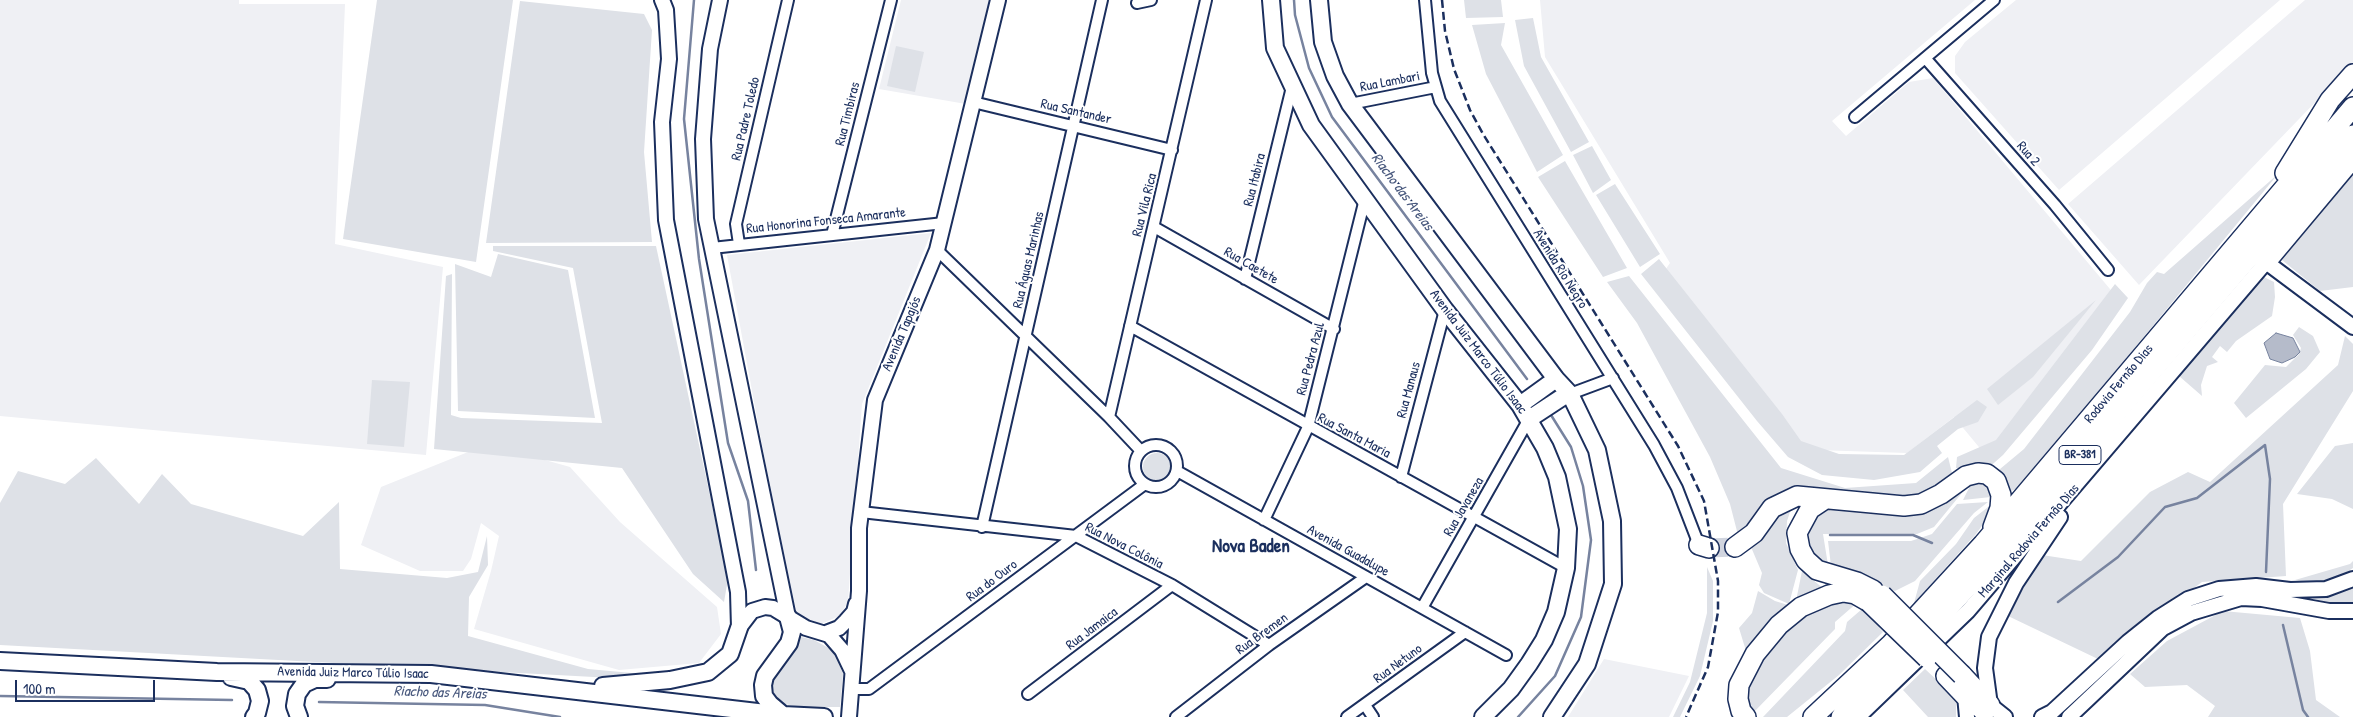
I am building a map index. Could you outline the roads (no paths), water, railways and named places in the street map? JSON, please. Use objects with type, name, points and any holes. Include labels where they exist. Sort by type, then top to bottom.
[{"type":"highway","points":[[2258,220],[2330,100],[2353,74]]},
{"type":"highway","name":"Rodovia Fernão Dias","points":[[1813,717],[1891,644],[1983,544],[2353,107]]},
{"type":"highway","name":"Rodovia Fernão Dias","points":[[1841,717],[1982,572],[2353,135]]},
{"type":"highway","name":"BR-381","points":[[2266,262],[2353,158]]},
{"type":"highway","points":[[1735,547],[1754,533],[1772,508],[1784,500],[1797,496],[1904,506],[1921,504],[1941,494],[1966,476],[1978,473],[1987,474],[1996,481],[2001,495],[1995,522],[1983,544]]},
{"type":"highway","points":[[1825,499],[1810,509],[1798,533],[1800,548],[1806,560],[1817,570],[1857,582],[1994,713]]},
{"type":"highway","points":[[1746,717],[1741,711],[1738,699],[1739,685],[1755,654],[1779,625],[1801,607],[1829,595],[1844,592],[1875,598]]},
{"type":"highway","points":[[1954,675],[1965,696]]},
{"type":"main road","points":[[720,0],[710,49],[703,139],[706,219],[792,632],[789,643],[765,676],[763,685],[764,696],[783,715]]},
{"type":"main road","name":"Avenida Tapajós","points":[[849,717],[859,591],[861,512],[874,400],[937,250],[998,0]]},
{"type":"main road","name":"Avenida Juiz Marco Túlio Isaac","points":[[1271,0],[1275,48],[1311,125],[1445,310],[1524,412],[1545,448],[1557,477],[1568,529],[1566,568],[1556,612],[1544,640],[1511,689],[1483,717]]},
{"type":"main road","points":[[1319,0],[1323,42],[1335,76],[1350,104],[1556,379],[1570,394],[1594,443],[1604,478],[1612,520],[1613,584],[1587,664],[1552,717]]},
{"type":"main road","points":[[662,4],[669,59],[662,122],[666,220],[738,592],[739,628]]},
{"type":"main road","points":[[2266,262],[2353,327]]},
{"type":"main road","name":"Marginal Rodovia Fernão Dias","points":[[1858,717],[1968,611],[2266,262]]},
{"type":"main road","points":[[1524,412],[1556,379]]},
{"type":"main road","points":[[1524,412],[1570,394]]},
{"type":"main road","points":[[1994,713],[1985,668],[1989,637],[2016,583],[2098,460]]},
{"type":"main road","points":[[2042,717],[2052,712],[2128,642],[2158,618],[2188,599],[2218,589],[2256,586],[2290,590],[2326,589],[2353,579]]},
{"type":"main road","points":[[826,633],[840,628],[854,612],[859,591]]},
{"type":"main road","points":[[2069,717],[2163,628],[2191,613],[2241,598],[2262,599],[2329,611],[2353,611]]},
{"type":"main road","points":[[568,690],[670,680],[708,672],[730,654],[739,628],[752,611],[765,607],[773,608],[806,628],[826,633],[842,650],[851,688]]},
{"type":"main road","name":"Avenida Juiz Marco Túlio Isaac","points":[[0,660],[217,672],[431,674],[783,715],[824,717]]},
{"type":"main road","points":[[136,668],[167,676],[238,677],[249,681],[257,690],[260,701],[258,713],[254,717]]},
{"type":"main road","points":[[299,717],[295,706],[296,694],[304,684],[315,679],[377,680],[431,674]]},
{"type":"main road","points":[[1965,696],[1994,713]]},
{"type":"main road","points":[[1965,696],[1967,717]]},
{"type":"street","name":"Rua Padre Toledo","points":[[739,244],[736,224],[788,0]]},
{"type":"street","name":"Rua Timbiras","points":[[832,235],[891,0]]},
{"type":"street","name":"Rua Águas Marinhas","points":[[982,527],[1102,0]]},
{"type":"street","points":[[1137,2],[1152,0]]},
{"type":"street","name":"Rua Vila Rica","points":[[1109,417],[1206,0]]},
{"type":"street","name":"Avenida Rio Negro","points":[[1425,0],[1432,74],[1440,102],[1654,445],[1677,488],[1704,546]]},
{"type":"street","points":[[1855,117],[1994,0]]},
{"type":"street","name":"Rua 2","points":[[1926,59],[2055,205],[2108,270]]},
{"type":"street","name":"Rua Itabira","points":[[1246,279],[1292,87]]},
{"type":"street","name":"Rua Lambari","points":[[1350,104],[1436,87]]},
{"type":"street","name":"Rua Santander","points":[[973,102],[1172,150]]},
{"type":"street","name":"Rua Pedra Azul","points":[[1264,520],[1308,427],[1365,199]]},
{"type":"street","name":"Rua Honorina Fonseca Amarante","points":[[712,248],[944,223]]},
{"type":"street","name":"Rua Caetete","points":[[1154,227],[1334,329]]},
{"type":"street","points":[[937,250],[1109,417],[1141,451]]},
{"type":"street","name":"Rua Manaus","points":[[1401,477],[1445,310]]},
{"type":"street","name":"Rua Santa Maria","points":[[1130,326],[1308,427],[1566,568]]},
{"type":"street","points":[[1570,394],[1612,378]]},
{"type":"street","name":"Rua Javaneza","points":[[1422,608],[1474,517],[1524,412]]},
{"type":"street","points":[[1153,444],[1166,447],[1176,457],[1177,470],[1174,477],[1164,485],[1151,486],[1140,480],[1135,468],[1135,462],[1141,451],[1153,444]]},
{"type":"street","name":"Avenida Guadalupe","points":[[1177,470],[1506,655]]},
{"type":"street","name":"Rua do Ouro","points":[[851,688],[869,689],[1145,484]]},
{"type":"street","name":"Rua Nova Colônia","points":[[861,512],[1076,536],[1172,585],[1269,645]]},
{"type":"street","name":"Rua Bremen","points":[[1176,717],[1269,645],[1366,577]]},
{"type":"street","name":"Rua Jamaica","points":[[1028,694],[1172,585]]},
{"type":"street","name":"Rua Netuno","points":[[1347,717],[1465,632]]},
{"type":"street","points":[[1365,705],[1373,717]]},
{"type":"water","points":[[2276,333],[2293,338],[2300,352],[2295,357],[2282,363],[2270,359],[2264,343]]},
{"type":"waterway","points":[[694,0],[684,119],[699,259],[728,443],[748,501],[756,570]]},
{"type":"waterway","name":"Riacho das Areias","points":[[1294,0],[1295,15],[1309,68],[1332,117],[1527,379]]},
{"type":"waterway","name":"Riacho das Areias","points":[[1518,717],[1555,676],[1581,617],[1591,540],[1583,486],[1571,447],[1551,415]]},
{"type":"waterway","points":[[2058,602],[2118,557],[2165,507],[2197,498],[2265,445],[2270,479],[2266,572]]},
{"type":"waterway","points":[[1830,535],[1913,535],[1932,543]]},
{"type":"waterway","points":[[2283,625],[2303,710],[2308,717]]},
{"type":"waterway","name":"Riacho das Areias","points":[[0,696],[232,700]]},
{"type":"waterway","name":"Riacho das Areias","points":[[319,702],[485,705],[560,717]]},
{"type":"tunnel","points":[[1709,548],[1735,547]]},
{"type":"railway","points":[[1442,0],[1445,31],[1454,69],[1470,110],[1483,134],[1678,446],[1704,501],[1718,581],[1718,612],[1708,667],[1686,717]]},
{"type":"district","name":"Nova Baden","points":[[1251,547]]}]
